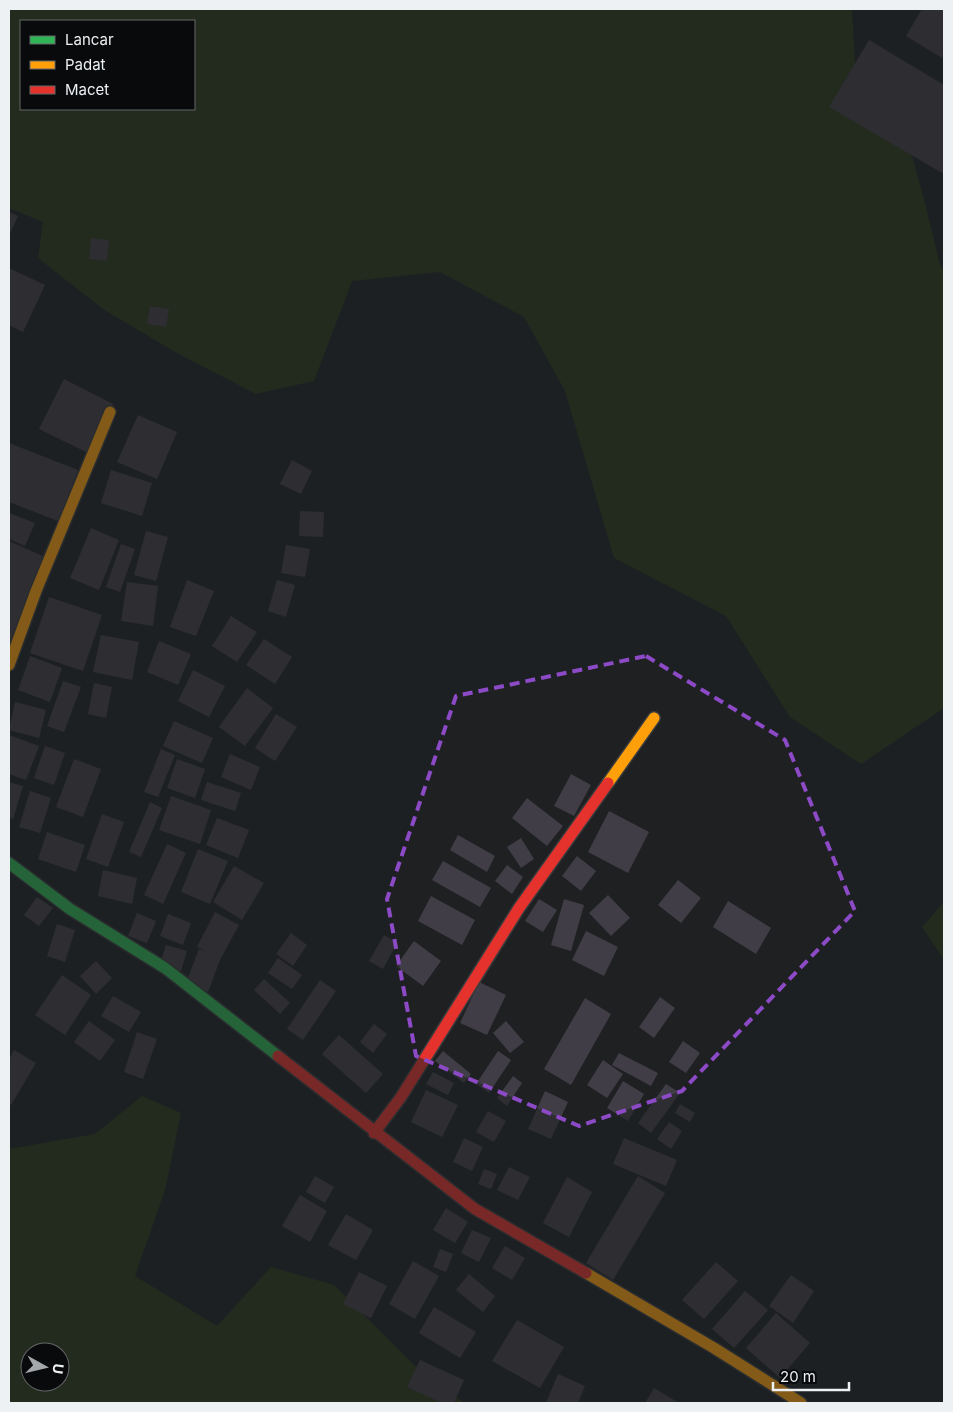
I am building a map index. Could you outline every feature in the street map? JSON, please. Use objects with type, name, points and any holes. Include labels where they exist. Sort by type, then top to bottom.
[{"type":"street","points":[[9,665],[36,591],[110,412]]},
{"type":"street","points":[[374,1132],[401,1097],[518,908],[654,718]]},
{"type":"street","points":[[9,863],[70,909],[165,968],[474,1209],[714,1348],[801,1403]]},
{"type":"highlighted area","points":[[646,656],[785,740],[855,911],[682,1091],[579,1126],[416,1056],[387,899],[456,696]]},
{"type":"green space","points":[[9,9],[852,9],[856,80],[906,134],[940,265],[944,270],[944,708],[861,764],[790,717],[726,616],[614,558],[565,391],[524,317],[440,272],[352,281],[314,381],[256,394],[175,352],[103,309],[38,258],[43,222],[9,208]]},
{"type":"green space","points":[[944,902],[944,960],[922,927]]},
{"type":"green space","points":[[142,1096],[181,1113],[165,1190],[135,1276],[217,1326],[271,1267],[334,1285],[429,1380],[465,1403],[9,1403],[9,1149],[95,1134]]},
{"type":"building","points":[[922,9],[944,9],[944,53],[942,58],[906,36]]},
{"type":"building","points":[[869,40],[944,85],[944,174],[829,107]]},
{"type":"building","points":[[9,212],[18,216],[9,236]]},
{"type":"building","points":[[91,238],[109,240],[107,261],[89,259]]},
{"type":"building","points":[[9,268],[45,285],[23,332],[9,325]]},
{"type":"building","points":[[150,306],[169,309],[166,327],[147,324]]},
{"type":"building","points":[[64,379],[113,404],[88,453],[39,429]]},
{"type":"building","points":[[138,415],[177,432],[157,479],[117,462]]},
{"type":"building","points":[[9,443],[78,470],[58,521],[9,502]]},
{"type":"building","points":[[292,460],[312,471],[301,494],[280,484]]},
{"type":"building","points":[[111,470],[152,483],[142,516],[101,503]]},
{"type":"building","points":[[300,511],[324,512],[323,537],[299,536]]},
{"type":"building","points":[[9,513],[35,523],[25,546],[9,539]]},
{"type":"building","points":[[91,528],[119,540],[99,590],[70,578]]},
{"type":"building","points":[[146,531],[168,537],[156,581],[134,575]]},
{"type":"building","points":[[9,541],[45,557],[9,645]]},
{"type":"building","points":[[121,544],[135,549],[120,592],[106,587]]},
{"type":"building","points":[[286,545],[310,549],[305,577],[281,573]]},
{"type":"building","points":[[187,580],[214,591],[196,636],[170,627]]},
{"type":"building","points":[[277,580],[295,585],[286,617],[268,611]]},
{"type":"building","points":[[127,582],[158,586],[153,626],[121,621]]},
{"type":"building","points":[[49,597],[102,615],[83,671],[30,653]]},
{"type":"building","points":[[231,616],[257,632],[237,662],[212,646]]},
{"type":"building","points":[[101,635],[139,642],[132,680],[93,672]]},
{"type":"building","points":[[264,639],[292,657],[275,684],[246,665]]},
{"type":"building","points":[[159,641],[191,654],[178,685],[147,672]]},
{"type":"building","points":[[30,656],[62,668],[50,702],[18,690]]},
{"type":"building","points":[[193,670],[225,686],[209,717],[178,701]]},
{"type":"building","points":[[63,681],[81,687],[64,732],[47,726]]},
{"type":"building","points":[[94,683],[112,687],[106,718],[88,714]]},
{"type":"building","points":[[247,688],[273,708],[245,746],[219,727]]},
{"type":"building","points":[[15,702],[46,710],[39,738],[9,730]]},
{"type":"building","points":[[276,714],[297,727],[275,761],[255,748]]},
{"type":"building","points":[[174,721],[213,738],[202,763],[163,746]]},
{"type":"building","points":[[9,735],[39,746],[26,780],[9,774]]},
{"type":"building","points":[[45,746],[65,753],[54,785],[34,778]]},
{"type":"building","points":[[161,749],[175,755],[158,797],[144,792]]},
{"type":"building","points":[[230,754],[260,767],[251,790],[221,777]]},
{"type":"building","points":[[74,759],[101,769],[83,817],[56,807]]},
{"type":"building","points":[[177,759],[205,769],[195,798],[167,788]]},
{"type":"building","points":[[571,774],[591,785],[574,816],[554,806]]},
{"type":"building","points":[[9,782],[23,786],[13,819],[9,818]]},
{"type":"building","points":[[207,782],[241,793],[235,811],[201,800]]},
{"type":"building","points":[[30,791],[51,798],[40,833],[19,827]]},
{"type":"building","points":[[171,796],[211,810],[200,844],[159,830]]},
{"type":"building","points":[[527,798],[563,826],[547,846],[512,818]]},
{"type":"building","points":[[150,802],[162,808],[141,857],[129,852]]},
{"type":"building","points":[[609,811],[649,832],[628,873],[588,852]]},
{"type":"building","points":[[102,814],[124,822],[108,867],[86,859]]},
{"type":"building","points":[[217,818],[249,830],[238,858],[206,845]]},
{"type":"building","points":[[47,832],[85,845],[76,872],[38,859]]},
{"type":"building","points":[[458,835],[495,856],[487,872],[450,850]]},
{"type":"building","points":[[521,838],[534,859],[521,868],[507,847]]},
{"type":"building","points":[[167,844],[186,853],[163,904],[144,895]]},
{"type":"building","points":[[198,849],[228,861],[210,904],[181,892]]},
{"type":"building","points":[[577,856],[596,871],[581,891],[562,876]]},
{"type":"building","points":[[443,861],[491,888],[480,907],[432,880]]},
{"type":"building","points":[[507,865],[523,877],[512,894],[495,881]]},
{"type":"building","points":[[234,866],[264,883],[242,920],[213,902]]},
{"type":"building","points":[[103,870],[137,878],[132,904],[98,896]]},
{"type":"building","points":[[678,880],[701,898],[681,923],[658,905]]},
{"type":"building","points":[[608,895],[630,918],[611,936],[589,913]]},
{"type":"building","points":[[431,896],[475,920],[462,945],[418,921]]},
{"type":"building","points":[[37,897],[53,908],[39,926],[24,915]]},
{"type":"building","points":[[539,899],[557,910],[543,932],[525,921]]},
{"type":"building","points":[[564,899],[584,905],[571,951],[551,945]]},
{"type":"building","points":[[728,901],[771,928],[756,954],[713,927]]},
{"type":"building","points":[[215,912],[239,925],[220,960],[208,992],[186,983],[199,949],[207,952],[197,947]]},
{"type":"building","points":[[137,913],[156,921],[147,943],[128,936]]},
{"type":"building","points":[[168,914],[191,923],[183,945],[160,936]]},
{"type":"building","points":[[57,924],[75,930],[65,962],[47,956]]},
{"type":"building","points":[[586,931],[618,947],[604,976],[572,960]]},
{"type":"building","points":[[291,933],[307,945],[293,966],[276,954]]},
{"type":"building","points":[[384,935],[397,943],[383,969],[369,961]]},
{"type":"building","points":[[414,941],[441,961],[423,986],[396,966]]},
{"type":"building","points":[[166,945],[187,951],[181,971],[160,964]]},
{"type":"building","points":[[278,958],[302,975],[292,989],[268,973]]},
{"type":"building","points":[[96,961],[112,978],[96,994],[80,976]]},
{"type":"building","points":[[62,975],[91,995],[65,1035],[35,1015]]},
{"type":"building","points":[[264,979],[290,1003],[280,1014],[254,990]]},
{"type":"building","points":[[320,980],[336,991],[303,1040],[287,1029]]},
{"type":"building","points":[[479,982],[506,995],[487,1035],[460,1023]]},
{"type":"building","points":[[113,996],[141,1012],[129,1032],[101,1016]]},
{"type":"building","points":[[660,997],[675,1008],[654,1038],[639,1027]]},
{"type":"building","points":[[585,998],[611,1014],[571,1085],[544,1069]]},
{"type":"building","points":[[89,1021],[115,1040],[100,1061],[74,1042]]},
{"type":"building","points":[[506,1021],[524,1042],[510,1053],[493,1033]]},
{"type":"building","points":[[374,1024],[387,1034],[373,1053],[360,1042]]},
{"type":"building","points":[[137,1032],[157,1039],[143,1079],[124,1072]]},
{"type":"building","points":[[339,1035],[383,1074],[366,1093],[322,1054]]},
{"type":"building","points":[[683,1041],[700,1053],[686,1073],[669,1062]]},
{"type":"building","points":[[14,1050],[36,1063],[11,1105],[9,1104],[9,1059]]},
{"type":"building","points":[[443,1051],[471,1074],[464,1083],[435,1061]]},
{"type":"building","points":[[498,1051],[511,1060],[489,1093],[476,1084]]},
{"type":"building","points":[[619,1053],[658,1073],[651,1086],[612,1065]]},
{"type":"building","points":[[603,1060],[623,1074],[607,1098],[587,1085]]},
{"type":"building","points":[[433,1072],[454,1083],[448,1095],[426,1084]]},
{"type":"building","points":[[513,1076],[522,1083],[507,1106],[497,1098]]},
{"type":"building","points":[[623,1081],[644,1094],[628,1121],[607,1108]]},
{"type":"building","points":[[666,1084],[680,1093],[651,1133],[638,1123]]},
{"type":"building","points":[[426,1090],[458,1105],[442,1137],[411,1122]]},
{"type":"building","points":[[545,1091],[568,1102],[551,1139],[528,1129]]},
{"type":"building","points":[[680,1104],[695,1113],[690,1122],[675,1113]]},
{"type":"building","points":[[488,1111],[506,1121],[494,1142],[476,1132]]},
{"type":"building","points":[[669,1122],[682,1131],[671,1149],[657,1139]]},
{"type":"building","points":[[464,1138],[483,1147],[472,1171],[453,1162]]},
{"type":"building","points":[[624,1138],[677,1160],[666,1186],[613,1164]]},
{"type":"building","points":[[509,1167],[530,1177],[518,1200],[497,1190]]},
{"type":"building","points":[[484,1169],[497,1174],[491,1189],[478,1184]]},
{"type":"building","points":[[315,1176],[334,1187],[325,1203],[306,1192]]},
{"type":"building","points":[[638,1176],[665,1193],[613,1280],[586,1263]]},
{"type":"building","points":[[567,1177],[592,1192],[569,1237],[543,1223]]},
{"type":"building","points":[[300,1195],[327,1211],[310,1242],[282,1226]]},
{"type":"building","points":[[446,1208],[468,1222],[455,1243],[433,1230]]},
{"type":"building","points":[[346,1214],[373,1230],[356,1260],[328,1245]]},
{"type":"building","points":[[472,1230],[491,1238],[479,1262],[461,1253]]},
{"type":"building","points":[[505,1246],[525,1258],[512,1280],[492,1268]]},
{"type":"building","points":[[440,1249],[453,1254],[446,1272],[433,1267]]},
{"type":"building","points":[[413,1261],[439,1276],[415,1319],[389,1304]]},
{"type":"building","points":[[716,1262],[738,1281],[704,1319],[682,1300]]},
{"type":"building","points":[[359,1272],[387,1286],[371,1318],[343,1304]]},
{"type":"building","points":[[469,1274],[495,1296],[483,1312],[456,1290]]},
{"type":"building","points":[[791,1275],[814,1291],[793,1323],[769,1306]]},
{"type":"building","points":[[745,1291],[768,1310],[734,1348],[712,1329]]},
{"type":"building","points":[[434,1307],[476,1332],[460,1358],[419,1333]]},
{"type":"building","points":[[776,1313],[810,1343],[780,1378],[746,1348]]},
{"type":"building","points":[[517,1320],[564,1347],[540,1388],[492,1361]]},
{"type":"building","points":[[420,1360],[464,1380],[454,1403],[442,1403],[407,1387]]},
{"type":"building","points":[[558,1374],[585,1386],[578,1403],[546,1403]]},
{"type":"building","points":[[654,1388],[679,1403],[645,1403]]},
{"type":"traffic: fast","points":[[9,863],[70,909],[165,968],[278,1056]]},
{"type":"traffic: slow","points":[[9,665],[36,591],[110,412]]},
{"type":"traffic: slow","points":[[608,783],[654,718]]},
{"type":"traffic: slow","points":[[586,1273],[714,1348],[801,1403]]},
{"type":"traffic: jam","points":[[374,1133],[401,1097],[519,908],[608,783]]},
{"type":"traffic: jam","points":[[278,1056],[475,1209],[586,1273]]}]
